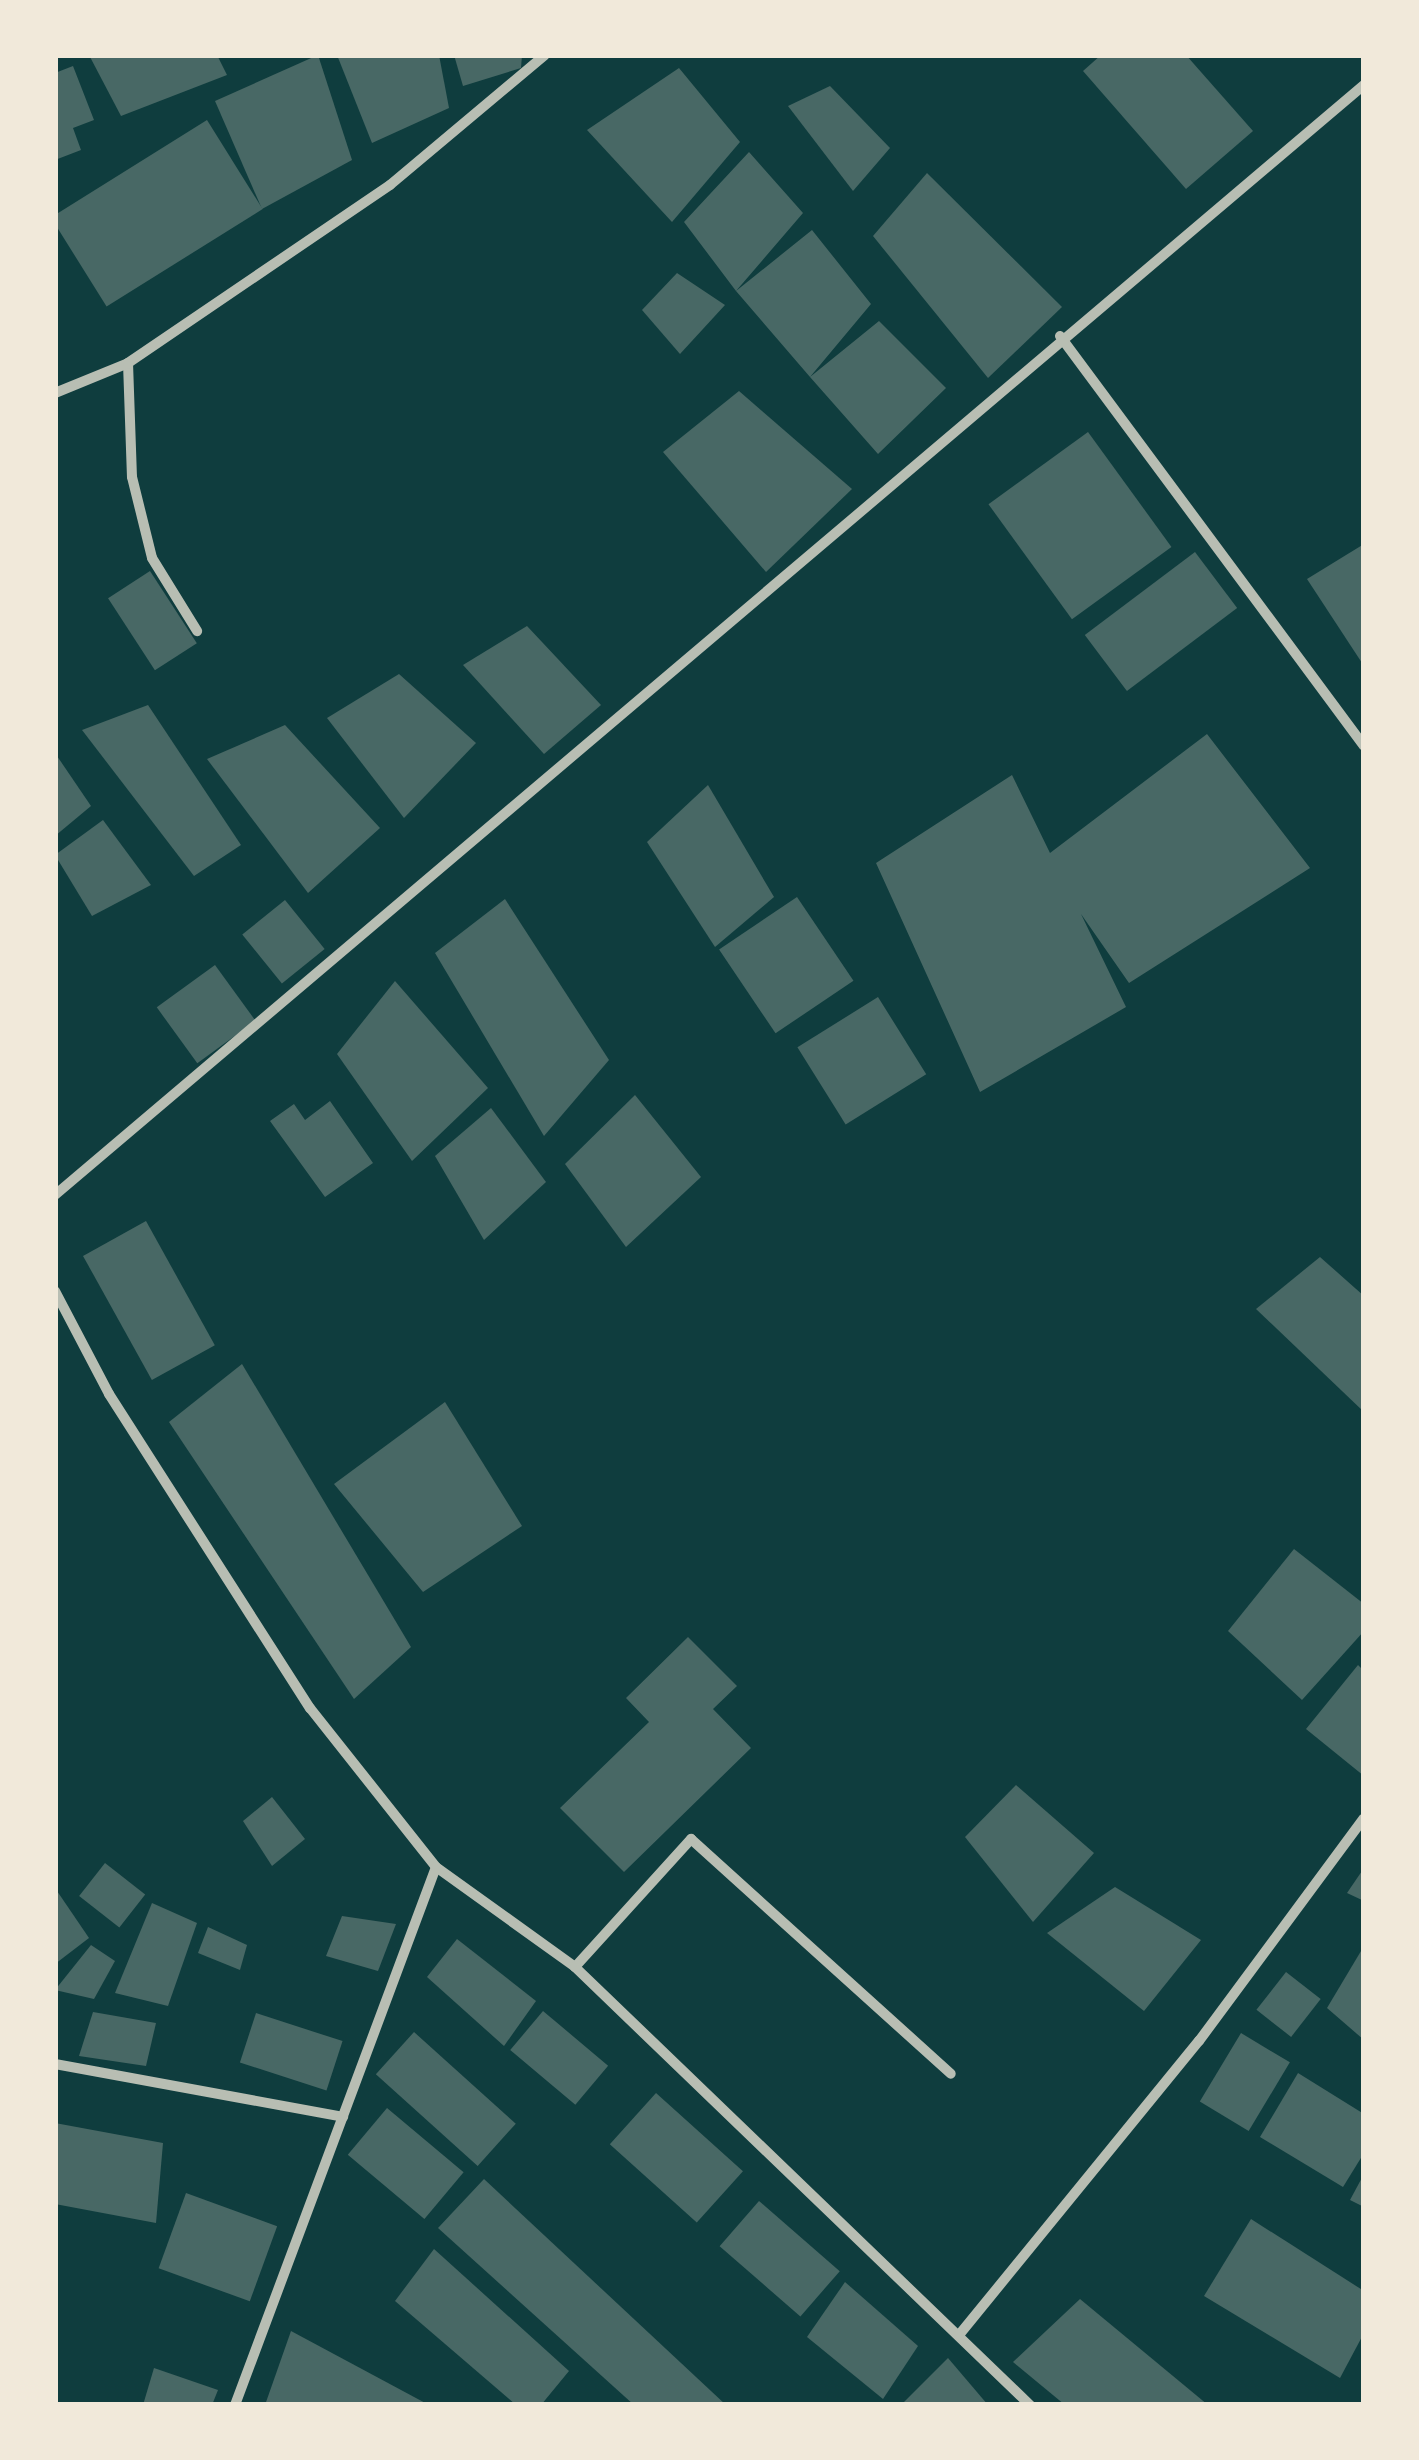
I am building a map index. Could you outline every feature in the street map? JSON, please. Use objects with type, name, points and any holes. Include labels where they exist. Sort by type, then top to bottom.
[{"type":"street","points":[[55,393],[128,363],[390,184],[545,55]]},
{"type":"street","points":[[55,1195],[1060,336],[1364,85]]},
{"type":"street","points":[[1060,336],[1364,746]]},
{"type":"street","points":[[128,363],[132,477],[152,558],[197,631]]},
{"type":"street","points":[[55,1291],[310,1708],[436,1867],[575,1967],[1030,2405]]},
{"type":"street","points":[[959,2335],[1199,2042],[1364,1818]]},
{"type":"street","points":[[575,1967],[691,1838],[951,2074]]},
{"type":"street","points":[[235,2405],[436,1867]]},
{"type":"street","points":[[55,2064],[342,2117]]},
{"type":"building","points":[[89,55],[217,55],[227,75],[121,116]]},
{"type":"building","points":[[318,55],[352,160],[262,209],[215,101]]},
{"type":"building","points":[[337,55],[439,55],[449,108],[372,143]]},
{"type":"building","points":[[454,55],[522,55],[521,68],[463,86]]},
{"type":"building","points":[[1101,55],[1186,55],[1253,131],[1186,189],[1083,71]]},
{"type":"building","points":[[73,66],[94,120],[73,128],[81,150],[55,160],[55,73]]},
{"type":"building","points":[[679,68],[740,142],[672,222],[587,130]]},
{"type":"building","points":[[830,86],[890,148],[853,191],[788,106]]},
{"type":"building","points":[[207,120],[263,209],[107,307],[55,224],[55,215]]},
{"type":"building","points":[[749,152],[803,213],[736,291],[684,222]]},
{"type":"building","points":[[927,173],[1062,307],[988,378],[873,236]]},
{"type":"building","points":[[812,230],[871,304],[810,377],[736,291]]},
{"type":"building","points":[[677,273],[725,305],[680,354],[642,310]]},
{"type":"building","points":[[879,321],[946,388],[878,454],[810,377]]},
{"type":"building","points":[[739,391],[852,489],[766,572],[663,452]]},
{"type":"building","points":[[1088,432],[1171,547],[1072,619],[988,504]]},
{"type":"building","points":[[1364,544],[1364,666],[1307,579]]},
{"type":"building","points":[[1195,552],[1237,608],[1127,691],[1085,635]]},
{"type":"building","points":[[150,571],[197,643],[155,670],[108,598]]},
{"type":"building","points":[[527,626],[601,705],[544,754],[463,665]]},
{"type":"building","points":[[399,674],[476,743],[404,818],[327,718]]},
{"type":"building","points":[[148,705],[241,845],[194,876],[82,730]]},
{"type":"building","points":[[285,725],[380,828],[308,893],[207,759]]},
{"type":"building","points":[[1207,734],[1310,868],[1129,983],[1081,914],[1126,1007],[980,1092],[876,863],[1012,775],[1050,853]]},
{"type":"building","points":[[55,753],[91,806],[55,836]]},
{"type":"building","points":[[708,785],[774,897],[715,947],[647,842]]},
{"type":"building","points":[[103,820],[151,885],[92,916],[55,855]]},
{"type":"building","points":[[797,897],[853,981],[776,1033],[719,950]]},
{"type":"building","points":[[505,899],[609,1060],[544,1136],[435,953]]},
{"type":"building","points":[[285,900],[325,949],[282,984],[242,935]]},
{"type":"building","points":[[215,965],[256,1021],[197,1063],[157,1007]]},
{"type":"building","points":[[395,981],[488,1088],[412,1161],[337,1054]]},
{"type":"building","points":[[878,997],[926,1074],[846,1125],[797,1047]]},
{"type":"building","points":[[635,1095],[701,1177],[626,1247],[565,1164]]},
{"type":"building","points":[[330,1101],[373,1163],[325,1197],[270,1121],[294,1104],[305,1120]]},
{"type":"building","points":[[491,1108],[546,1182],[484,1240],[435,1156]]},
{"type":"building","points":[[146,1221],[215,1345],[152,1380],[83,1256]]},
{"type":"building","points":[[1320,1257],[1364,1296],[1364,1412],[1256,1309]]},
{"type":"building","points":[[242,1364],[411,1647],[354,1699],[169,1422]]},
{"type":"building","points":[[445,1402],[522,1526],[423,1592],[334,1484]]},
{"type":"building","points":[[1294,1549],[1364,1604],[1364,1631],[1302,1700],[1228,1631]]},
{"type":"building","points":[[688,1637],[737,1686],[713,1709],[751,1748],[624,1872],[560,1808],[649,1722],[626,1698]]},
{"type":"building","points":[[1358,1665],[1364,1671],[1364,1776],[1306,1729]]},
{"type":"building","points":[[1016,1785],[1094,1853],[1033,1922],[965,1837]]},
{"type":"building","points":[[272,1797],[305,1839],[272,1866],[243,1821]]},
{"type":"building","points":[[105,1863],[145,1894],[119,1927],[79,1896]]},
{"type":"building","points":[[1364,1868],[1364,1901],[1347,1893]]},
{"type":"building","points":[[1115,1887],[1201,1940],[1144,2011],[1047,1933]]},
{"type":"building","points":[[55,1888],[89,1938],[55,1964]]},
{"type":"building","points":[[152,1903],[197,1923],[168,2006],[115,1993]]},
{"type":"building","points":[[342,1916],[396,1924],[378,1971],[326,1956]]},
{"type":"building","points":[[208,1927],[247,1945],[240,1970],[198,1953]]},
{"type":"building","points":[[457,1939],[536,2001],[504,2046],[427,1977]]},
{"type":"building","points":[[91,1945],[115,1961],[94,1999],[55,1990]]},
{"type":"building","points":[[1364,1946],[1364,2040],[1327,2008]]},
{"type":"building","points":[[1286,1972],[1321,1999],[1291,2037],[1256,2010]]},
{"type":"building","points":[[543,2011],[608,2066],[575,2105],[510,2050]]},
{"type":"building","points":[[93,2012],[156,2023],[146,2066],[79,2056]]},
{"type":"building","points":[[256,2013],[343,2041],[326,2091],[240,2062]]},
{"type":"building","points":[[414,2032],[516,2124],[478,2166],[376,2074]]},
{"type":"building","points":[[1241,2033],[1290,2062],[1249,2131],[1200,2102]]},
{"type":"building","points":[[1298,2073],[1364,2114],[1364,2153],[1343,2187],[1260,2137]]},
{"type":"building","points":[[656,2093],[743,2171],[697,2223],[610,2144]]},
{"type":"building","points":[[387,2108],[464,2172],[424,2219],[348,2155]]},
{"type":"building","points":[[55,2123],[163,2143],[156,2223],[55,2204]]},
{"type":"building","points":[[1364,2174],[1364,2207],[1350,2200]]},
{"type":"building","points":[[484,2179],[726,2405],[634,2405],[438,2228]]},
{"type":"building","points":[[186,2193],[277,2226],[250,2301],[159,2268]]},
{"type":"building","points":[[759,2201],[840,2271],[800,2316],[720,2246]]},
{"type":"building","points":[[1251,2219],[1364,2291],[1364,2333],[1340,2378],[1204,2296]]},
{"type":"building","points":[[434,2249],[569,2371],[541,2405],[516,2405],[395,2301]]},
{"type":"building","points":[[845,2282],[918,2346],[883,2399],[807,2337]]},
{"type":"building","points":[[1080,2299],[1208,2405],[1065,2405],[1013,2362]]},
{"type":"building","points":[[291,2331],[429,2405],[265,2405]]},
{"type":"building","points":[[948,2358],[988,2405],[901,2405]]},
{"type":"building","points":[[154,2368],[218,2390],[212,2405],[143,2405]]}]
